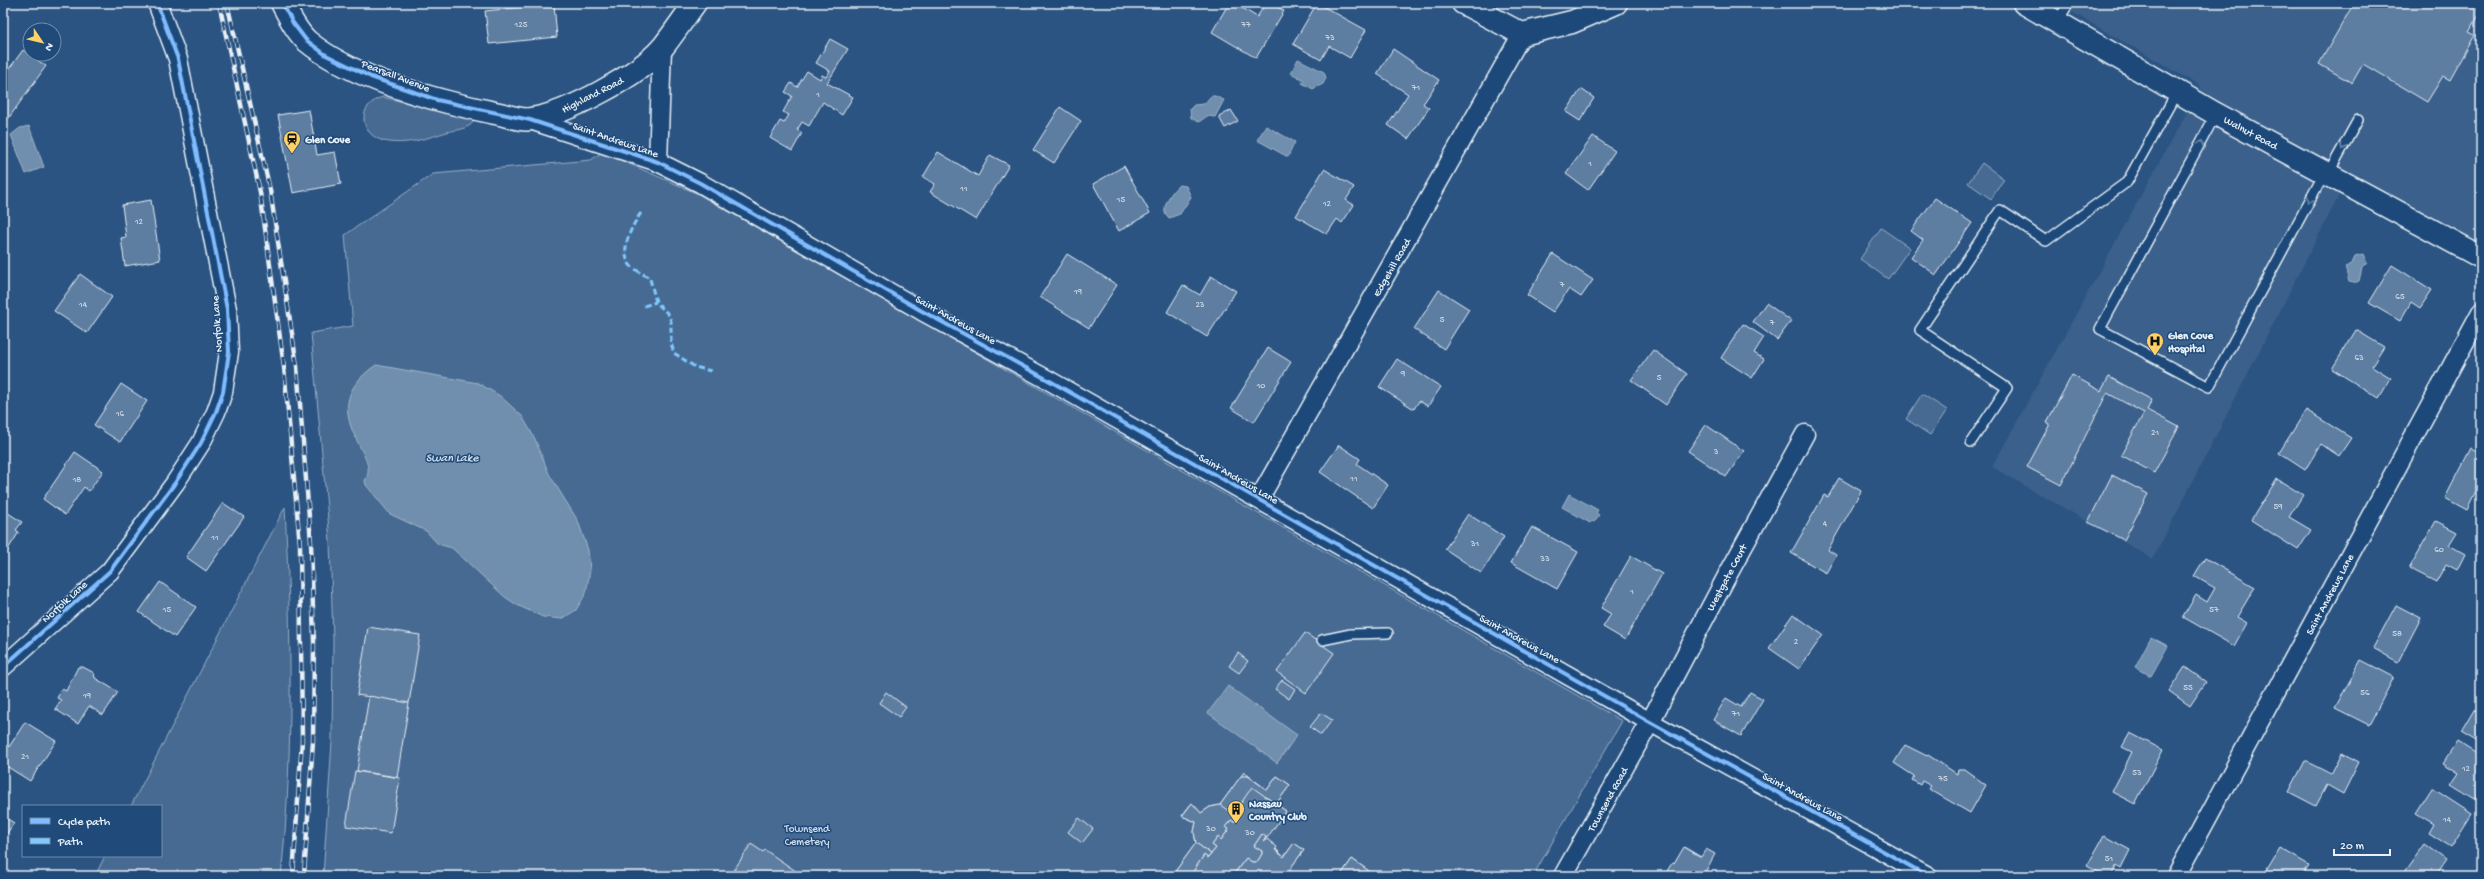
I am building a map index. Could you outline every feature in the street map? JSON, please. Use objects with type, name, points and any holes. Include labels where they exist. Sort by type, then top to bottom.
[{"type":"street","name":"Norfolk Lane","points":[[3,667],[110,572],[175,483],[201,443],[216,412],[223,392],[229,352],[227,309],[178,59],[157,3]]},
{"type":"street","name":"Pearsall Avenue","points":[[282,3],[293,23],[306,40],[326,54],[371,77],[437,100],[530,120]]},
{"type":"street","name":"Highland Road","points":[[530,120],[555,112],[616,83],[662,48],[695,3]]},
{"type":"street","points":[[1463,3],[1522,34],[1572,22],[1616,3]]},
{"type":"street","name":"Walnut Road","points":[[2024,3],[2177,90],[2216,114],[2481,257]]},
{"type":"street","name":"Edgehill Road","points":[[1259,499],[1522,34]]},
{"type":"street","name":"Saint Andrews Lane","points":[[658,162],[662,48]]},
{"type":"street","name":"Saint Andrews Lane","points":[[530,120],[658,162],[700,183],[922,311],[1050,381],[1650,722],[1928,876]]},
{"type":"street","name":"Saint Andrews Lane","points":[[2176,876],[2481,312]]},
{"type":"street","name":"Westgate Court","points":[[1650,722],[1727,576],[1805,434]]},
{"type":"street","name":"Townsend Road","points":[[1563,876],[1650,722]]},
{"type":"lane","points":[[2057,22],[2069,3]]},
{"type":"lane","points":[[1971,442],[2007,388],[1920,330],[2000,210],[2046,241],[2128,182],[2177,90]]},
{"type":"lane","points":[[2216,114],[2100,329],[2209,388],[2295,228],[2358,120]]},
{"type":"lane","points":[[1322,640],[1351,634],[1388,633]]},
{"type":"shaded area","name":"Glen Cove Hospital","points":[[2056,3],[2481,3],[2481,244],[2350,174],[2153,559],[1992,467],[2201,86]]},
{"type":"green space","points":[[383,97],[472,119],[473,122],[465,128],[416,141],[400,143],[384,141],[375,137],[369,132],[365,126],[364,119],[365,112],[369,106]]},
{"type":"green space","name":"Nassau Country Club","points":[[602,152],[696,193],[1622,721],[1533,876],[323,876],[332,742],[333,641],[330,541],[311,333],[353,326],[345,235],[433,174],[591,160]]},
{"type":"green space","points":[[1982,163],[2004,179],[1991,199],[1968,183]]},
{"type":"green space","points":[[1881,228],[1910,248],[1888,279],[1860,259]]},
{"type":"green space","points":[[1922,394],[1947,410],[1930,435],[1906,419]]},
{"type":"green space","points":[[285,507],[289,599],[290,738],[281,876],[95,876],[104,857],[162,857],[162,805],[132,805]]},
{"type":"water","points":[[1298,59],[1324,72],[1326,78],[1323,84],[1313,89],[1302,83],[1304,80],[1291,73]]},
{"type":"water","points":[[1211,96],[1224,100],[1215,117],[1207,116],[1199,122],[1191,118],[1190,109],[1194,105],[1204,104]]},
{"type":"water","points":[[29,126],[44,167],[26,174],[11,135],[20,128]]},
{"type":"water","points":[[1266,126],[1295,142],[1288,157],[1257,140]]},
{"type":"water","points":[[1179,185],[1186,186],[1191,197],[1180,214],[1169,218],[1165,213],[1165,206],[1171,194]]},
{"type":"water","points":[[2363,254],[2367,263],[2362,268],[2359,281],[2354,283],[2349,282],[2345,267],[2352,264],[2355,256]]},
{"type":"water","name":"Swan Lake","points":[[376,365],[478,383],[500,396],[522,416],[535,439],[549,474],[578,521],[588,550],[590,570],[586,593],[576,610],[562,619],[543,617],[517,605],[505,597],[452,548],[438,544],[426,531],[390,514],[366,485],[365,480],[368,470],[365,458],[352,431],[348,415],[349,399],[357,382]]},
{"type":"water","points":[[1569,494],[1598,510],[1596,513],[1599,515],[1594,522],[1592,521],[1590,523],[1562,507]]},
{"type":"water","points":[[2151,637],[2168,646],[2151,676],[2135,667]]},
{"type":"water","points":[[1228,686],[1297,735],[1277,763],[1208,713]]},
{"type":"building","points":[[1229,3],[1234,3],[1257,17],[1266,3],[1271,3],[1284,11],[1256,58],[1212,32]]},
{"type":"building","points":[[1317,3],[1366,30],[1350,58],[1329,46],[1321,60],[1293,44]]},
{"type":"building","points":[[2354,3],[2481,3],[2481,12],[2469,32],[2475,35],[2450,80],[2443,76],[2427,102],[2363,64],[2352,83],[2319,64]]},
{"type":"building","points":[[554,4],[557,37],[489,44],[485,11]]},
{"type":"building","points":[[830,39],[848,49],[827,83],[853,97],[842,115],[823,102],[809,126],[802,122],[797,130],[802,133],[792,151],[770,138],[780,121],[784,123],[789,115],[783,112],[792,96],[785,92],[791,83],[797,87],[807,71],[820,79],[822,75],[826,77],[830,71],[816,63]]},
{"type":"building","points":[[1393,49],[1439,80],[1423,104],[1429,108],[1408,139],[1388,125],[1408,94],[1377,74]]},
{"type":"building","points":[[22,51],[22,62],[40,62],[46,66],[3,126],[3,77]]},
{"type":"building","points":[[1581,89],[1594,98],[1580,121],[1566,112]]},
{"type":"building","points":[[1060,107],[1081,121],[1054,163],[1033,150]]},
{"type":"building","name":"Glen Cove","points":[[309,110],[317,155],[335,152],[341,184],[293,193],[278,115]]},
{"type":"building","points":[[1231,110],[1238,121],[1225,128],[1219,117]]},
{"type":"building","points":[[1593,136],[1615,151],[1588,190],[1566,174]]},
{"type":"building","points":[[938,152],[978,176],[990,155],[1009,165],[976,220],[930,192],[935,184],[923,177]]},
{"type":"building","points":[[1124,166],[1150,213],[1119,231],[1093,184]]},
{"type":"building","points":[[1324,169],[1354,187],[1346,200],[1354,205],[1342,223],[1337,219],[1327,234],[1296,216]]},
{"type":"building","points":[[1935,198],[1972,223],[1936,275],[1911,257],[1923,240],[1911,231]]},
{"type":"building","points":[[151,200],[160,260],[125,266],[121,238],[126,237],[122,205]]},
{"type":"building","points":[[1067,254],[1117,285],[1089,328],[1040,297]]},
{"type":"building","points":[[1553,254],[1593,280],[1581,297],[1569,289],[1553,312],[1527,295]]},
{"type":"building","points":[[2392,265],[2432,290],[2420,308],[2411,302],[2400,321],[2369,303]]},
{"type":"building","points":[[80,274],[112,297],[87,333],[54,311]]},
{"type":"building","points":[[1211,276],[1236,291],[1207,337],[1167,312],[1183,285],[1200,295]]},
{"type":"building","points":[[1439,290],[1469,309],[1444,349],[1414,329]]},
{"type":"building","points":[[1766,303],[1791,321],[1777,340],[1753,322]]},
{"type":"building","points":[[1743,324],[1764,337],[1754,353],[1764,359],[1752,378],[1721,358]]},
{"type":"building","points":[[2356,330],[2384,347],[2372,366],[2391,378],[2379,398],[2332,369]]},
{"type":"building","points":[[1268,348],[1291,362],[1254,422],[1231,408]]},
{"type":"building","points":[[1653,350],[1687,374],[1666,405],[1631,380]]},
{"type":"building","points":[[1397,359],[1441,387],[1428,406],[1419,401],[1414,409],[1379,387]]},
{"type":"building","points":[[2072,375],[2101,391],[2109,377],[2152,400],[2147,410],[2179,427],[2154,473],[2121,455],[2144,413],[2107,393],[2061,485],[2027,467],[2050,424],[2047,422]]},
{"type":"building","points":[[121,384],[147,401],[120,442],[94,425]]},
{"type":"building","points":[[2306,410],[2351,438],[2339,456],[2321,444],[2305,470],[2279,453]]},
{"type":"building","points":[[1706,425],[1744,451],[1726,477],[1688,451]]},
{"type":"building","points":[[1339,445],[1360,459],[1357,464],[1388,485],[1373,508],[1320,472]]},
{"type":"building","points":[[2471,448],[2481,453],[2481,482],[2467,510],[2445,498]]},
{"type":"building","points":[[75,452],[103,471],[89,491],[84,487],[65,515],[43,499]]},
{"type":"building","points":[[2112,475],[2148,494],[2124,540],[2088,522]]},
{"type":"building","points":[[1839,478],[1861,491],[1828,550],[1836,555],[1826,573],[1791,553],[1824,495],[1828,497]]},
{"type":"building","points":[[2277,479],[2303,495],[2289,517],[2311,530],[2298,550],[2251,520]]},
{"type":"building","points":[[223,503],[244,517],[206,571],[186,557]]},
{"type":"building","points":[[5,511],[22,522],[16,530],[19,532],[5,554],[3,514]]},
{"type":"building","points":[[1468,514],[1504,537],[1481,573],[1445,549]]},
{"type":"building","points":[[2436,521],[2457,532],[2449,545],[2465,554],[2457,570],[2446,564],[2436,582],[2409,568]]},
{"type":"building","points":[[1532,527],[1578,552],[1557,589],[1511,563]]},
{"type":"building","points":[[1631,556],[1662,574],[1625,640],[1603,627],[1611,614],[1601,608]]},
{"type":"building","points":[[2205,558],[2255,587],[2237,617],[2247,623],[2234,646],[2183,617],[2196,595],[2207,602],[2215,588],[2194,576]]},
{"type":"building","points":[[160,582],[196,607],[175,637],[139,612]]},
{"type":"building","points":[[2396,605],[2421,618],[2398,662],[2373,648]]},
{"type":"building","points":[[1793,614],[1823,635],[1799,669],[1769,648]]},
{"type":"building","points":[[368,627],[420,635],[409,703],[357,695]]},
{"type":"building","points":[[1305,633],[1334,653],[1306,693],[1277,672]]},
{"type":"building","points":[[1238,653],[1248,661],[1239,673],[1229,666]]},
{"type":"building","points":[[2361,660],[2394,677],[2369,725],[2335,708]]},
{"type":"building","points":[[78,667],[83,667],[94,673],[95,678],[118,692],[103,715],[89,706],[78,724],[55,709],[61,700],[57,698],[62,689],[66,691]]},
{"type":"building","points":[[2185,667],[2206,682],[2190,706],[2169,691]]},
{"type":"building","points":[[1282,680],[1295,689],[1289,699],[1275,689]]},
{"type":"building","points":[[886,692],[906,707],[899,717],[879,703]]},
{"type":"building","points":[[1750,692],[1763,699],[1741,736],[1713,720],[1726,698],[1741,707]]},
{"type":"building","points":[[369,696],[409,703],[397,777],[357,771]]},
{"type":"building","points":[[2474,709],[2481,713],[2481,743],[2461,731]]},
{"type":"building","points":[[1321,713],[1332,720],[1321,735],[1310,727]]},
{"type":"building","points":[[25,722],[56,741],[30,781],[3,764],[3,744],[9,747]]},
{"type":"building","points":[[2130,733],[2163,750],[2135,804],[2112,792],[2132,752],[2122,747]]},
{"type":"building","points":[[2457,741],[2481,756],[2481,791],[2475,800],[2451,785],[2459,773],[2443,763]]},
{"type":"building","points":[[1905,745],[1927,756],[1928,755],[1957,774],[1958,769],[1964,769],[1986,785],[1970,813],[1929,789],[1931,786],[1922,781],[1920,785],[1912,780],[1914,776],[1894,763]]},
{"type":"building","points":[[2342,753],[2359,762],[2343,794],[2327,785],[2316,806],[2289,792],[2305,761],[2331,774]]},
{"type":"building","points":[[355,771],[400,778],[391,833],[346,826]]},
{"type":"building","name":"Nassau Country Club","points":[[1244,772],[1267,790],[1277,776],[1290,785],[1276,804],[1252,787],[1237,809],[1241,812],[1238,817],[1220,805]]},
{"type":"building","name":"Nassau Country Club","points":[[1241,776],[1248,776],[1267,790],[1277,776],[1290,785],[1276,804],[1286,811],[1263,842],[1269,842],[1284,857],[1294,843],[1304,850],[1289,870],[1298,876],[1179,876],[1174,873],[1196,843],[1194,832],[1196,822],[1182,816],[1192,803],[1201,813],[1210,807],[1220,805]]},
{"type":"building","name":"Nassau Country Club","points":[[1252,787],[1286,811],[1267,838],[1262,834],[1254,846],[1262,851],[1262,854],[1257,862],[1252,862],[1246,858],[1234,874],[1236,876],[1190,876],[1204,855],[1208,858],[1216,848],[1212,845],[1218,837],[1221,840],[1229,829],[1225,827],[1231,820],[1234,822],[1241,812],[1237,809]]},
{"type":"building","points":[[2432,788],[2472,814],[2451,847],[2429,833],[2434,824],[2416,813]]},
{"type":"building","name":"Nassau Country Club","points":[[1192,803],[1201,813],[1210,807],[1220,805],[1238,817],[1234,822],[1231,820],[1225,827],[1229,829],[1221,840],[1218,837],[1212,845],[1216,848],[1211,854],[1196,843],[1194,832],[1196,822],[1182,816]]},
{"type":"building","points":[[3,816],[14,823],[3,839]]},
{"type":"building","points":[[1079,818],[1093,829],[1082,843],[1068,832]]},
{"type":"building","name":"Nassau Country Club","points":[[1262,834],[1266,837],[1263,842],[1267,839],[1277,847],[1275,850],[1284,857],[1294,843],[1304,850],[1289,870],[1298,876],[1234,874],[1246,858],[1252,862],[1257,862],[1262,854],[1262,851],[1254,846]]},
{"type":"building","points":[[2104,836],[2130,850],[2121,868],[2117,865],[2111,876],[2106,876],[2087,866]]},
{"type":"building","points":[[1196,843],[1211,854],[1208,858],[1204,855],[1190,876],[1179,876],[1174,873]]},
{"type":"building","points":[[751,844],[763,852],[765,850],[803,876],[743,876],[734,870]]},
{"type":"building","points":[[2424,844],[2446,860],[2435,876],[2401,876]]},
{"type":"building","points":[[1684,847],[1701,857],[1706,849],[1715,854],[1703,876],[1668,876],[1670,873],[1667,871],[1672,863],[1674,864]]},
{"type":"building","points":[[2280,848],[2309,865],[2302,876],[2263,876]]},
{"type":"building","points":[[1352,859],[1376,876],[1340,876]]},
{"type":"building","points":[[1352,859],[1376,876],[1340,876]]},
{"type":"railway","points":[[219,3],[260,192],[284,367],[300,545],[302,740],[293,876]]},
{"type":"railway","points":[[227,3],[270,190],[297,366],[311,542],[314,642],[313,741],[304,876]]},
{"type":"marked path","points":[[641,213],[630,231],[626,246],[627,260],[633,268],[650,279],[656,302],[668,314],[671,321],[671,343],[674,353],[695,367],[711,371]]},
{"type":"marked path","points":[[644,306],[656,302]]},
{"type":"cycle path","points":[[3,667],[110,571],[175,483],[201,443],[216,412],[223,392],[229,352],[227,309],[178,59],[157,3]]},
{"type":"cycle path","points":[[282,3],[293,23],[306,40],[326,55],[371,77],[437,100],[530,120],[658,162],[700,183],[922,311],[1050,381],[1650,722],[1928,876]]},
{"type":"place","name":"Glen Cove","points":[[292,154]]},
{"type":"place","name":"Glen Cove Hospital","points":[[2155,356]]},
{"type":"place","name":"Nassau Country Club","points":[[1236,824]]},
{"type":"park label","name":"Townsend Cemetery","points":[[807,834]]}]
